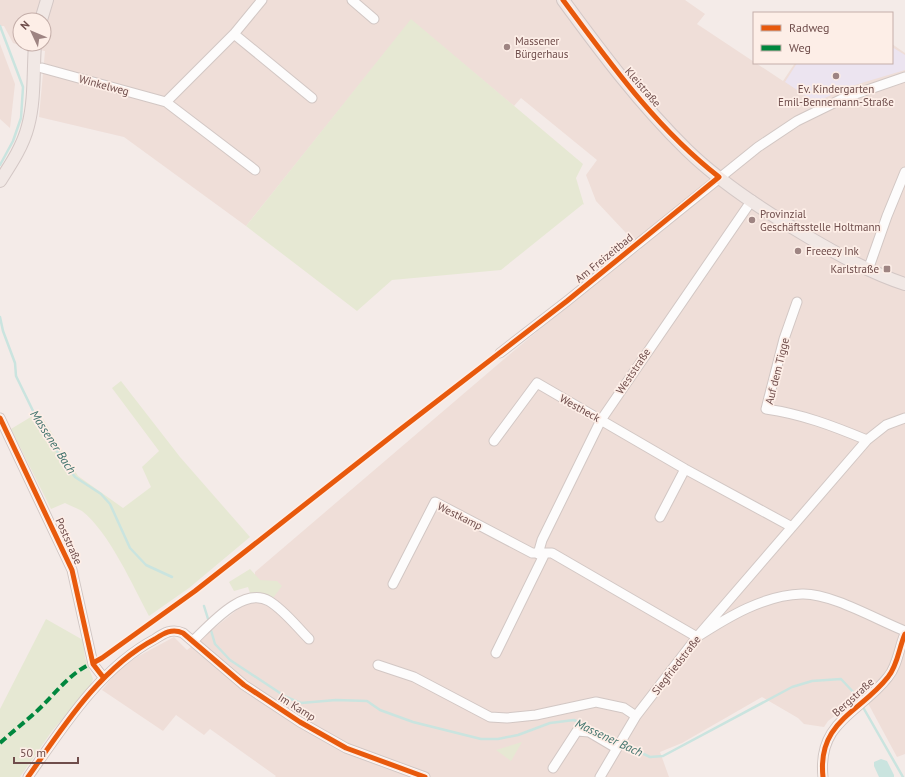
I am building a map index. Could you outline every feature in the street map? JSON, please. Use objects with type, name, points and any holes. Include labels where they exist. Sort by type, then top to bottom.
[{"type":"main road","points":[[43,12],[46,0]]},
{"type":"main road","name":"Kleistraße","points":[[563,0],[615,70],[654,116],[687,150],[719,177],[802,233],[868,270],[905,284]]},
{"type":"main road","points":[[0,181],[17,154],[28,126],[31,108],[34,52]]},
{"type":"street","points":[[166,102],[234,34],[262,0]]},
{"type":"street","points":[[352,0],[374,19]]},
{"type":"street","points":[[234,34],[312,98]]},
{"type":"street","name":"Winkelweg","points":[[42,68],[166,102],[255,170]]},
{"type":"street","name":"Am Freizeitbad","points":[[500,353],[573,296],[758,146],[796,121],[844,98],[905,78]]},
{"type":"street","points":[[868,270],[887,216],[905,172]]},
{"type":"street","name":"Weststraße","points":[[542,554],[542,540],[601,420],[752,200]]},
{"type":"street","name":"Auf dem Tigge","points":[[797,302],[784,339],[766,409],[791,412],[820,421],[867,440]]},
{"type":"street","name":"Westheck","points":[[494,440],[537,383],[685,469],[792,527]]},
{"type":"street","name":"Poststraße","points":[[0,418],[72,570],[93,664],[103,677]]},
{"type":"street","name":"Siegfriedstraße","points":[[600,777],[636,716],[697,636],[867,440],[886,425],[905,418]]},
{"type":"street","points":[[660,517],[685,469]]},
{"type":"street","name":"Westkamp","points":[[393,584],[435,502],[532,553],[552,553],[697,636]]},
{"type":"street","points":[[496,653],[542,554]]},
{"type":"street","points":[[697,636],[748,607],[802,594],[822,597],[844,604],[905,633]]},
{"type":"street","points":[[193,641],[242,600],[259,597],[273,604],[309,640]]},
{"type":"street","name":"Im Kamp","points":[[103,677],[141,646],[172,630],[183,633],[244,685],[300,722],[346,748],[425,777]]},
{"type":"street","name":"Bergstraße","points":[[823,777],[825,748],[829,737],[839,722],[866,699],[890,675],[905,633]]},
{"type":"street","points":[[378,665],[414,677],[490,717],[507,718],[536,715],[596,702],[624,708],[636,716]]},
{"type":"street","points":[[28,777],[58,733],[103,677]]},
{"type":"street","points":[[553,768],[577,731],[590,732],[617,747]]},
{"type":"shaded area","points":[[0,0],[685,0],[705,14],[697,24],[753,61],[753,64],[757,64],[783,81],[794,64],[893,64],[893,45],[905,53],[905,754],[897,757],[863,694],[828,721],[824,727],[804,724],[798,718],[762,697],[682,743],[660,752],[669,777],[275,777],[276,776],[210,729],[204,735],[176,715],[163,731],[102,690],[120,668],[137,657],[174,637],[187,650],[243,605],[254,600],[255,572],[503,360],[606,274],[641,249],[596,201],[586,175],[597,160],[521,98],[514,106],[411,20],[246,226],[124,137],[39,117],[45,52],[52,52],[52,12],[12,12],[12,41],[4,26],[0,26]]},
{"type":"shaded area","points":[[0,44],[15,84],[10,128],[0,119]]},
{"type":"shaded area","name":"Ev. Kindergarten Emil-Bennemann-Straße","points":[[893,48],[905,55],[905,70],[855,85],[815,102],[785,82],[796,64],[893,64]]},
{"type":"green space","points":[[411,19],[583,164],[576,178],[584,205],[583,204],[501,270],[392,280],[357,311],[246,226]]},
{"type":"green space","points":[[121,381],[180,457],[250,537],[189,588],[149,616],[120,560],[102,532],[92,520],[82,511],[65,503],[51,509],[11,429],[39,412],[78,476],[123,508],[151,487],[142,467],[159,451],[112,388]]},
{"type":"green space","points":[[250,569],[260,580],[277,581],[282,586],[273,598],[264,594],[250,593],[248,587],[234,591],[229,582]]},
{"type":"green space","points":[[46,619],[83,640],[85,658],[93,679],[90,687],[52,731],[20,777],[0,777],[0,709]]},
{"type":"green space","points":[[522,742],[511,761],[496,750]]},
{"type":"water","points":[[881,759],[887,761],[894,777],[879,777],[874,766],[874,762]]},
{"type":"waterway","name":"Massener Bach","points":[[0,26],[23,87],[21,118],[13,141],[0,165]]},
{"type":"waterway","name":"Massener Bach","points":[[0,317],[3,331],[15,363],[16,376],[36,417],[65,464],[75,477],[101,494],[110,504],[130,548],[146,565],[172,577]]},
{"type":"waterway","name":"Massener Bach","points":[[204,606],[209,622]]},
{"type":"waterway","name":"Massener Bach","points":[[210,627],[215,644],[230,660],[286,697],[301,703],[336,700],[367,701],[380,710],[413,722],[481,739],[498,739],[518,735],[550,723],[574,720],[619,741]]},
{"type":"waterway","name":"Massener Bach","points":[[623,744],[650,757],[663,756],[792,687],[812,681],[841,679],[856,695],[903,777]]},
{"type":"marked path","points":[[0,743],[37,711],[78,671],[95,662]]},
{"type":"cycle path","points":[[93,663],[195,591],[397,432],[567,301],[719,177],[696,158],[654,116],[616,71],[563,0]]},
{"type":"cycle path","points":[[0,418],[72,570],[93,664],[103,677]]},
{"type":"cycle path","points":[[28,777],[69,719],[100,682],[135,651],[165,633],[172,631],[183,633],[244,685],[300,722],[346,748],[425,777]]},
{"type":"cycle path","points":[[823,777],[823,758],[827,743],[834,730],[888,677],[896,662],[905,634]]},
{"type":"place","name":"Massener Bürgerhaus","points":[[507,47]]},
{"type":"place","name":"Ev. Kindergarten Emil-Bennemann-Straße","points":[[836,76]]},
{"type":"place","name":"Provinzial Geschäftsstelle Holtmann","points":[[752,220]]},
{"type":"place","name":"Freeezy Ink","points":[[798,251]]},
{"type":"place","name":"Karlstraße","points":[[887,269]]}]
